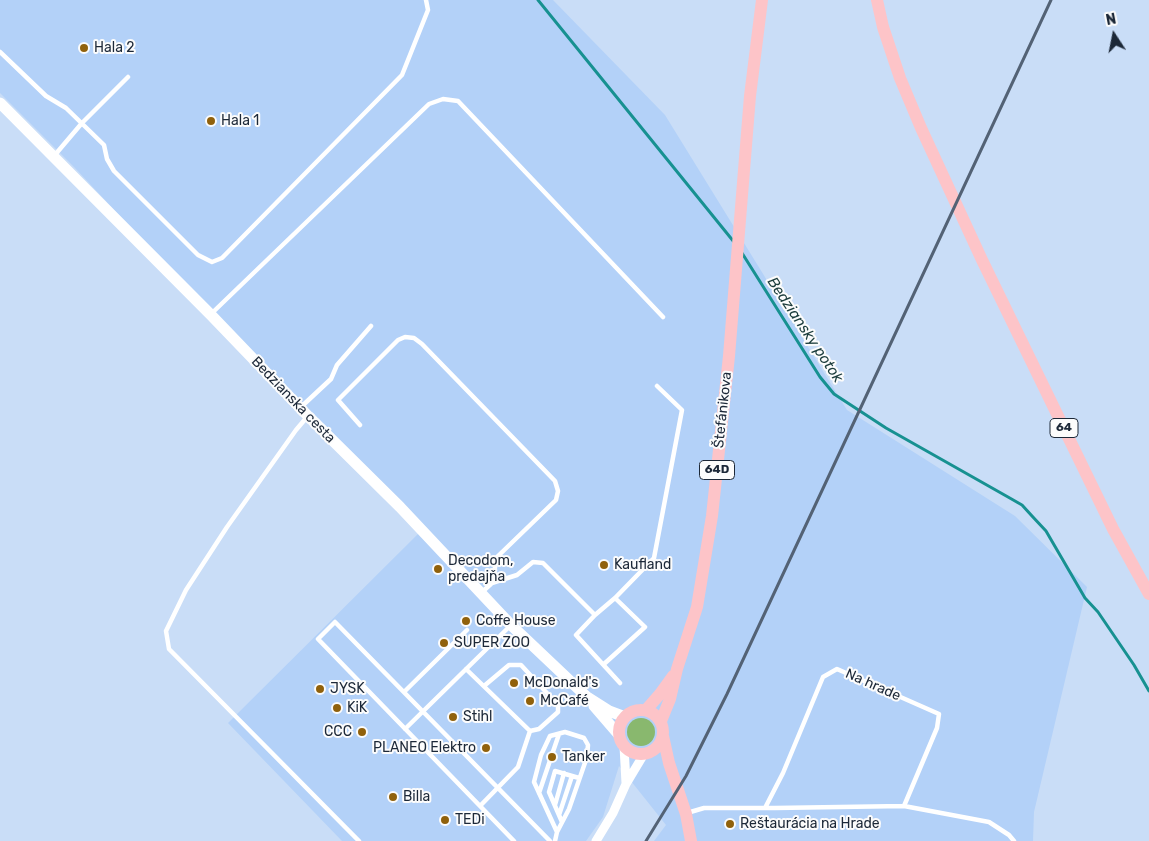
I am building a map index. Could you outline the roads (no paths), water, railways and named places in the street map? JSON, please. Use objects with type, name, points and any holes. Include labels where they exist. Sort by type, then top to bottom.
[{"type":"main road","name":"Štefánikova","points":[[677,670],[697,607],[712,516],[737,267],[750,96],[762,0]]},
{"type":"main road","name":"64","points":[[876,0],[897,69],[921,128],[982,260],[1112,529],[1149,594]]},
{"type":"main road","name":"64D","points":[[646,710],[677,670]]},
{"type":"main road","name":"64D","points":[[677,670],[670,699],[661,721],[669,763],[686,814],[691,841]]},
{"type":"main road","points":[[661,721],[653,713],[646,710],[634,710],[624,716],[620,724],[622,741],[632,752],[648,752],[669,763]]},
{"type":"main road","points":[[648,752],[660,743],[663,736]]},
{"type":"street","name":"Bedzianska cesta","points":[[0,103],[211,314],[304,412],[400,508],[480,594],[587,697],[622,741]]},
{"type":"street","name":"Bedzianska cesta","points":[[587,697],[609,711],[624,716]]},
{"type":"street","points":[[622,741],[626,784]]},
{"type":"street","points":[[596,841],[613,813],[626,784],[648,752]]},
{"type":"lane","points":[[0,52],[46,96],[66,108],[82,123],[104,145],[114,170],[198,255],[212,262],[222,258],[402,75],[428,10],[426,0]]},
{"type":"lane","points":[[54,156],[82,123],[128,77]]},
{"type":"lane","points":[[211,314],[429,104],[443,99],[458,101],[663,317]]},
{"type":"lane","points":[[359,841],[169,649],[166,631],[186,590],[227,527],[296,430],[304,412],[331,379],[336,365],[371,326]]},
{"type":"lane","points":[[360,425],[338,400],[398,340],[405,337],[414,338],[555,481],[558,491],[556,500],[497,557],[492,583]]},
{"type":"lane","points":[[620,683],[576,635],[654,558],[682,410],[657,386]]},
{"type":"lane","points":[[480,594],[492,583],[517,575],[533,562],[542,562],[595,615]]},
{"type":"lane","points":[[604,664],[645,627],[615,598]]},
{"type":"lane","points":[[514,841],[318,638],[335,622],[550,841]]},
{"type":"lane","points":[[405,729],[511,625]]},
{"type":"lane","points":[[404,692],[467,630]]},
{"type":"lane","points":[[484,686],[508,665],[521,664],[558,705],[558,712],[539,730],[530,731]]},
{"type":"lane","points":[[466,669],[530,731]]},
{"type":"lane","name":"Na hrade","points":[[765,808],[783,773],[823,677],[837,669],[939,714],[937,728],[904,806]]},
{"type":"lane","points":[[480,806],[518,768],[530,731]]},
{"type":"lane","points":[[555,841],[569,809],[587,757],[588,745],[584,738],[565,732],[550,736],[541,755],[534,782],[558,832]]},
{"type":"lane","points":[[539,793],[559,734]]},
{"type":"lane","points":[[562,822],[549,792],[555,771],[580,778]]},
{"type":"lane","points":[[554,805],[564,774]]},
{"type":"lane","points":[[559,815],[572,776]]},
{"type":"lane","points":[[686,814],[704,808],[904,806],[988,822],[1009,835],[1014,841]]},
{"type":"waterway","name":"Bedziansky potok","points":[[538,0],[734,242]]},
{"type":"waterway","name":"Bedziansky potok","points":[[742,253],[820,377],[834,394],[886,428],[1022,505],[1046,531],[1085,598],[1098,612],[1149,691]]},
{"type":"railway","points":[[646,841],[686,776],[727,694],[1051,0]]},
{"type":"place","name":"Hala 2","points":[[84,48]]},
{"type":"place","name":"Hala 1","points":[[211,121]]},
{"type":"place","name":"Kaufland","points":[[604,565]]},
{"type":"place","name":"Decodom, predajňa","points":[[438,569]]},
{"type":"place","name":"Coffe House","points":[[466,621]]},
{"type":"place","name":"SUPER ZOO","points":[[444,643]]},
{"type":"place","name":"McDonald's","points":[[514,683]]},
{"type":"place","name":"JYSK","points":[[320,689]]},
{"type":"place","name":"McCafé","points":[[530,701]]},
{"type":"place","name":"KiK","points":[[337,708]]},
{"type":"place","name":"Stihl","points":[[453,717]]},
{"type":"place","name":"CCC","points":[[362,732]]},
{"type":"place","name":"PLANEO Elektro","points":[[486,748]]},
{"type":"place","name":"Tanker","points":[[552,757]]},
{"type":"place","name":"Billa","points":[[393,797]]},
{"type":"place","name":"TEDi","points":[[445,820]]},
{"type":"place","name":"Reštaurácia na Hrade","points":[[730,824]]}]
